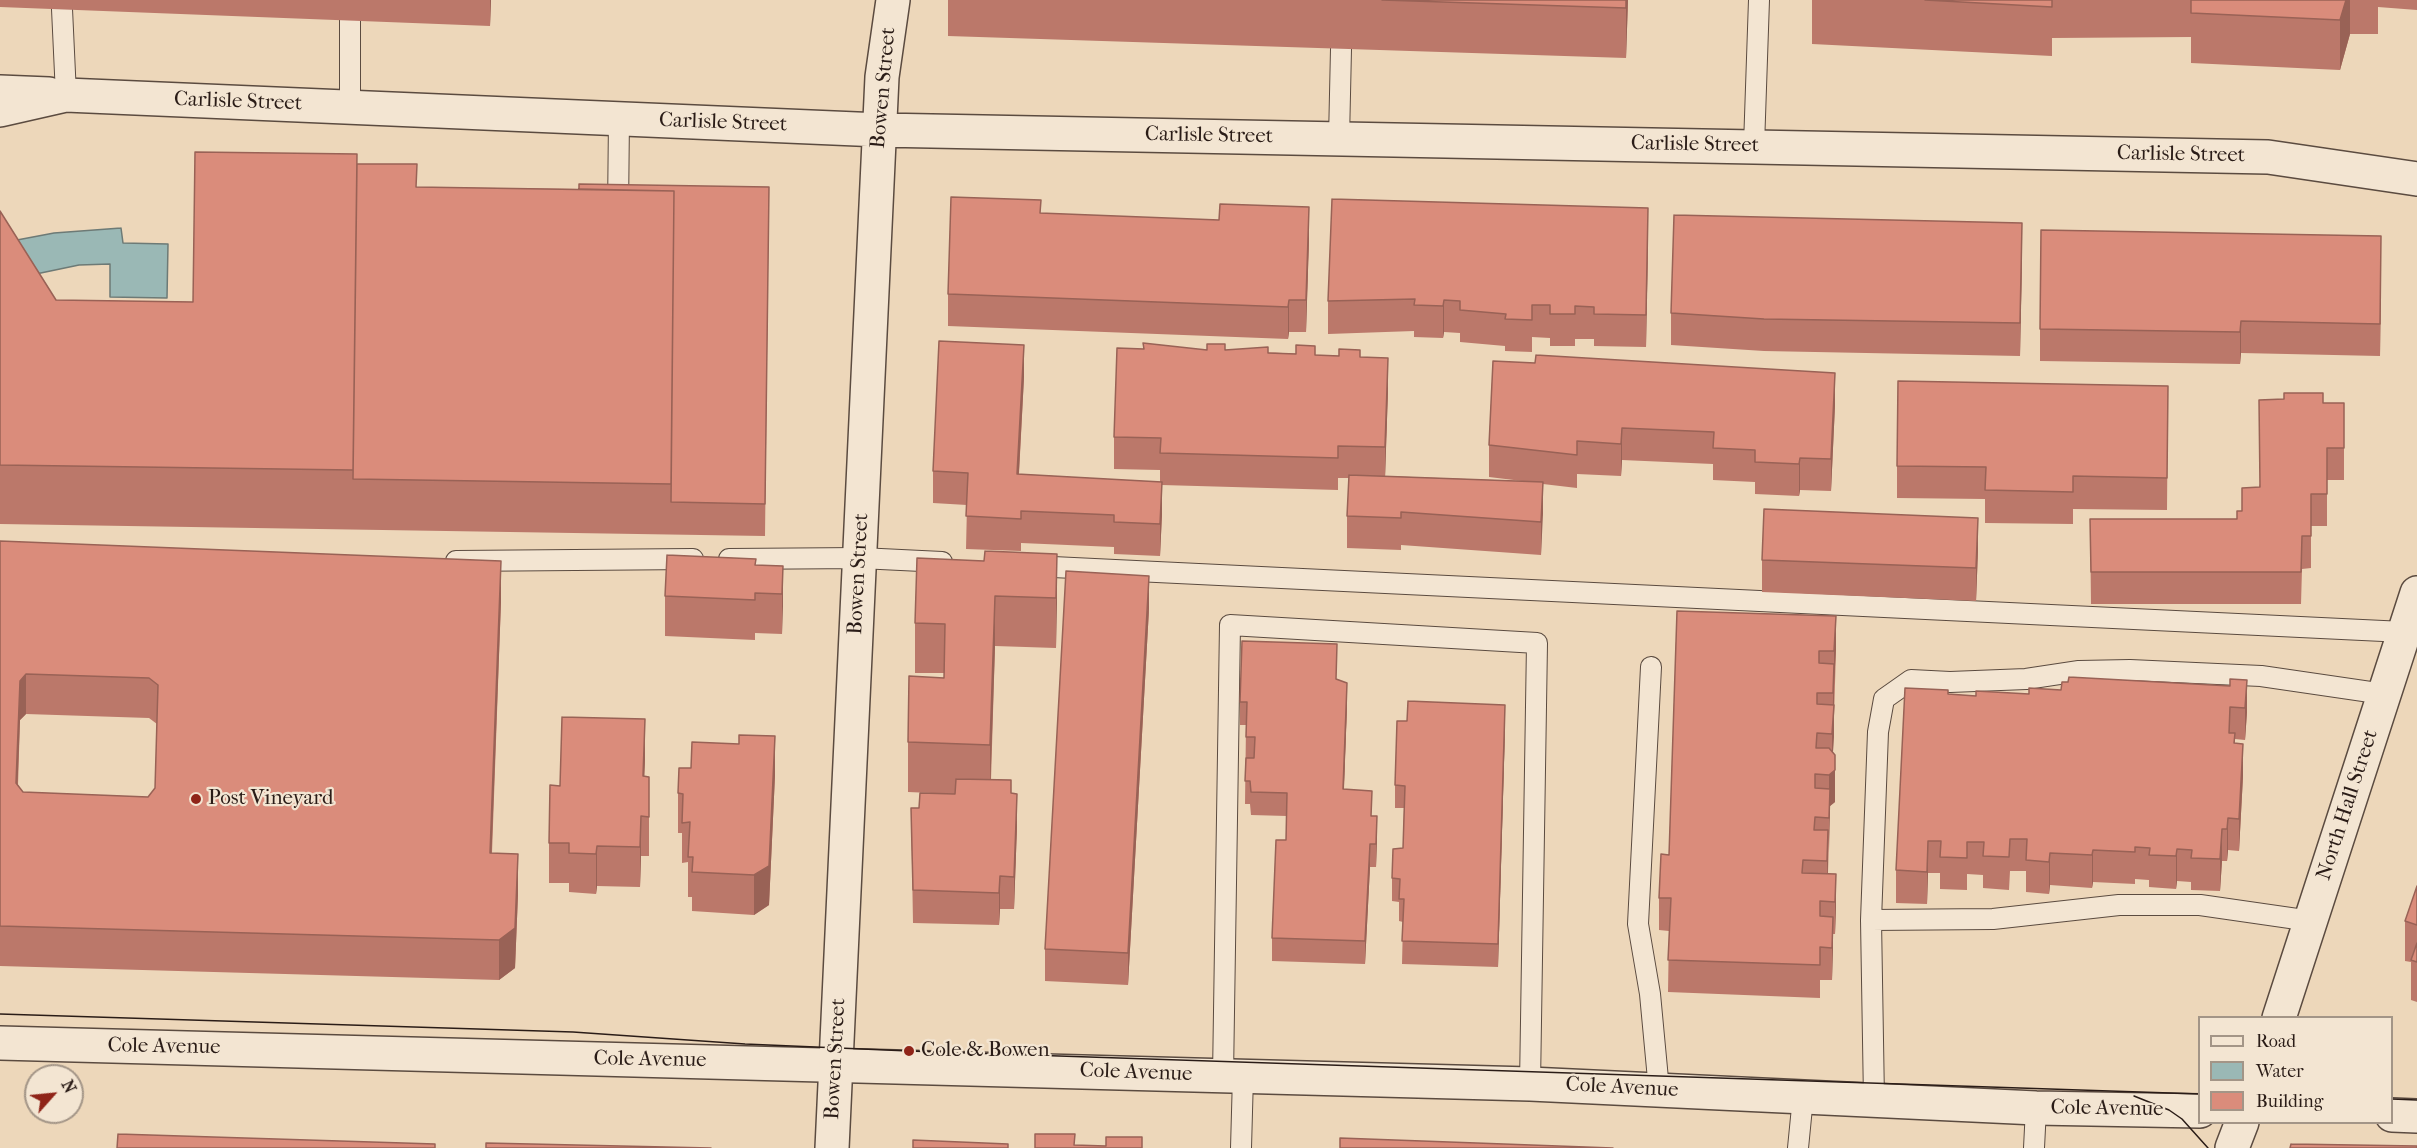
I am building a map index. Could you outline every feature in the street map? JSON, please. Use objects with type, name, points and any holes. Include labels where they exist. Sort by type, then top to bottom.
[{"type":"street","name":"Bowen Street","points":[[832,1148],[882,68],[893,0]]},
{"type":"street","name":"Carlisle Street","points":[[0,92],[880,130],[2268,157],[2417,179]]},
{"type":"street","points":[[0,110],[66,95]]},
{"type":"street","name":"North Hall Street","points":[[2279,1016],[2417,593]]},
{"type":"street","name":"Cole Avenue","points":[[0,1043],[1530,1084],[2036,1107],[2198,1111]]},
{"type":"street","points":[[2393,1115],[2417,1116]]},
{"type":"street","points":[[2232,1148],[2241,1124]]},
{"type":"lane","points":[[1754,146],[1759,0]]},
{"type":"lane","points":[[62,9],[66,95]]},
{"type":"lane","points":[[350,21],[350,107]]},
{"type":"lane","points":[[1339,139],[1341,49]]},
{"type":"lane","points":[[617,217],[619,118]]},
{"type":"lane","points":[[440,561],[860,558],[956,562]]},
{"type":"lane","points":[[1016,565],[2404,632]]},
{"type":"lane","points":[[1241,1148],[1233,1076],[1230,625],[1537,643],[1530,1084]]},
{"type":"lane","points":[[1651,667],[1638,924],[1650,994],[1659,1090]]},
{"type":"lane","points":[[1874,1100],[1871,920],[1881,709],[1884,699],[1911,680],[1950,682],[2026,679],[2079,671],[2130,670],[2261,676],[2384,694]]},
{"type":"lane","points":[[1871,920],[1993,919],[2119,905],[2200,905],[2311,921]]},
{"type":"lane","points":[[1798,1148],[1803,1097]]},
{"type":"lane","points":[[2034,1148],[2036,1107]]},
{"type":"water","points":[[121,228],[123,243],[168,244],[167,298],[110,297],[110,264],[79,265],[36,274],[17,240],[54,233]]},
{"type":"building","points":[[1382,0],[1626,0],[1626,8]]},
{"type":"building","points":[[1925,0],[2052,0],[2052,7]]},
{"type":"building","points":[[2191,0],[2346,0],[2340,20],[2191,13]]},
{"type":"building","points":[[195,152],[357,154],[353,470],[0,465],[0,211],[56,300],[193,302]]},
{"type":"building","points":[[357,164],[417,164],[416,187],[674,191],[671,484],[353,479]]},
{"type":"building","points":[[579,184],[769,187],[765,504],[671,502],[674,191],[579,189]]},
{"type":"building","points":[[951,197],[1041,200],[1040,213],[1219,220],[1220,204],[1309,207],[1306,300],[1289,300],[1288,307],[948,294]]},
{"type":"building","points":[[1332,199],[1648,208],[1646,315],[1594,314],[1594,307],[1575,306],[1575,314],[1550,314],[1550,305],[1532,305],[1532,320],[1505,319],[1506,314],[1460,310],[1460,301],[1444,300],[1443,306],[1414,305],[1415,299],[1328,301]]},
{"type":"building","points":[[1674,215],[2022,223],[2020,323],[1764,319],[1671,313]]},
{"type":"building","points":[[2041,230],[2381,236],[2380,324],[2241,321],[2240,332],[2040,329]]},
{"type":"building","points":[[939,341],[1024,345],[1017,474],[1162,482],[1160,524],[1114,522],[1114,515],[1021,511],[1021,519],[966,516],[968,473],[933,471]]},
{"type":"building","points":[[1143,343],[1207,350],[1207,344],[1225,344],[1225,350],[1268,347],[1268,353],[1296,354],[1296,345],[1315,346],[1315,355],[1339,356],[1339,349],[1360,350],[1360,357],[1388,358],[1385,447],[1338,446],[1338,458],[1160,453],[1161,438],[1114,437],[1117,348],[1144,349]]},
{"type":"building","points":[[1536,355],[1835,373],[1831,459],[1800,458],[1799,464],[1755,462],[1755,450],[1713,448],[1714,432],[1622,428],[1621,444],[1577,441],[1577,455],[1489,445],[1493,361],[1535,363]]},
{"type":"building","points":[[1898,381],[2168,386],[2167,478],[2073,476],[2073,492],[1985,490],[1986,467],[1897,466]]},
{"type":"building","points":[[2284,393],[2323,393],[2323,403],[2344,403],[2344,448],[2327,448],[2327,494],[2311,494],[2311,536],[2302,536],[2301,572],[2091,572],[2090,519],[2237,519],[2237,511],[2242,511],[2242,488],[2260,487],[2259,400],[2284,399]]},
{"type":"building","points":[[1349,475],[1543,482],[1541,522],[1401,512],[1401,518],[1347,516]]},
{"type":"building","points":[[1764,509],[1978,518],[1976,568],[1762,560]]},
{"type":"building","points":[[0,541],[501,561],[490,853],[518,854],[515,928],[499,940],[0,926]],"holes":[[[26,674],[149,678],[158,685],[155,788],[148,797],[23,792],[16,783],[20,681]]]},
{"type":"building","points":[[985,551],[1057,554],[1056,598],[995,596],[990,745],[908,742],[909,676],[944,678],[945,624],[915,623],[917,558],[984,561]]},
{"type":"building","points":[[667,555],[756,559],[755,565],[783,566],[782,594],[755,593],[755,600],[665,596]]},
{"type":"building","points":[[1066,571],[1149,576],[1128,953],[1045,949]]},
{"type":"building","points":[[1677,611],[1836,616],[1834,651],[1819,651],[1819,663],[1834,664],[1833,693],[1817,693],[1817,704],[1834,705],[1832,734],[1817,733],[1816,748],[1829,748],[1835,755],[1835,770],[1829,775],[1815,774],[1815,788],[1830,789],[1829,818],[1815,817],[1814,830],[1828,830],[1827,861],[1803,860],[1802,873],[1836,874],[1835,902],[1820,901],[1820,916],[1833,917],[1832,948],[1820,947],[1820,965],[1668,960],[1671,898],[1659,898],[1661,854],[1669,855]]},
{"type":"building","points":[[1242,641],[1337,644],[1336,679],[1347,683],[1343,789],[1372,791],[1371,816],[1377,816],[1376,844],[1370,844],[1365,941],[1272,938],[1276,840],[1286,840],[1287,793],[1251,792],[1250,781],[1245,781],[1246,758],[1254,758],[1255,737],[1246,737],[1247,702],[1240,702]]},
{"type":"building","points":[[2069,677],[2230,686],[2230,679],[2247,680],[2245,708],[2230,707],[2229,733],[2235,733],[2234,743],[2243,744],[2239,819],[2228,818],[2227,829],[2222,829],[2220,859],[2191,858],[2192,850],[2177,849],[2176,856],[2149,855],[2150,848],[2135,847],[2135,852],[2093,850],[2092,855],[2050,853],[2049,862],[2026,860],[2027,839],[2010,839],[2009,857],[1983,856],[1984,842],[1967,842],[1967,858],[1940,857],[1941,841],[1928,841],[1927,872],[1896,870],[1905,688],[1948,690],[1948,694],[1976,696],[1976,691],[2029,694],[2029,688],[2061,690],[2062,682],[2068,682]]},
{"type":"building","points":[[1408,701],[1505,705],[1498,944],[1402,941],[1404,899],[1399,899],[1400,879],[1392,878],[1393,849],[1403,848],[1405,786],[1395,785],[1397,721],[1407,721]]},
{"type":"building","points":[[562,717],[645,719],[643,776],[649,777],[649,817],[641,816],[640,847],[597,846],[596,854],[569,853],[569,843],[549,843],[550,785],[560,786]]},
{"type":"building","points":[[739,735],[775,736],[769,866],[754,875],[692,872],[693,857],[688,857],[690,822],[682,823],[683,794],[678,793],[679,768],[691,768],[692,742],[739,744]]},
{"type":"building","points":[[956,779],[1011,780],[1011,793],[1017,794],[1014,877],[1000,876],[999,893],[913,890],[911,808],[919,808],[920,793],[955,794]]},
{"type":"building","points":[[2417,886],[2417,925],[2405,921]]},
{"type":"building","points":[[2417,943],[2417,962],[2411,960]]},
{"type":"building","points":[[118,1134],[435,1144],[435,1148],[117,1148]]},
{"type":"building","points":[[1035,1134],[1075,1134],[1074,1145],[1106,1146],[1106,1137],[1142,1137],[1142,1148],[1035,1148]]},
{"type":"building","points":[[1340,1138],[1613,1148],[1340,1148]]},
{"type":"building","points":[[913,1140],[1008,1144],[1008,1148],[913,1148]]},
{"type":"building","points":[[486,1143],[711,1148],[486,1148]]},
{"type":"building","points":[[2291,1144],[2417,1146],[2417,1148],[2290,1148]]},
{"type":"tram line","points":[[0,1014],[573,1032],[745,1044],[909,1051],[2198,1094]]},
{"type":"tram line","points":[[2134,1096],[2169,1110],[2182,1119],[2208,1148]]},
{"type":"tram line","points":[[2393,1099],[2417,1100]]},
{"type":"place","name":"Post Vineyard","points":[[196,799]]},
{"type":"place","name":"Cole & Bowen","points":[[909,1051]]}]
